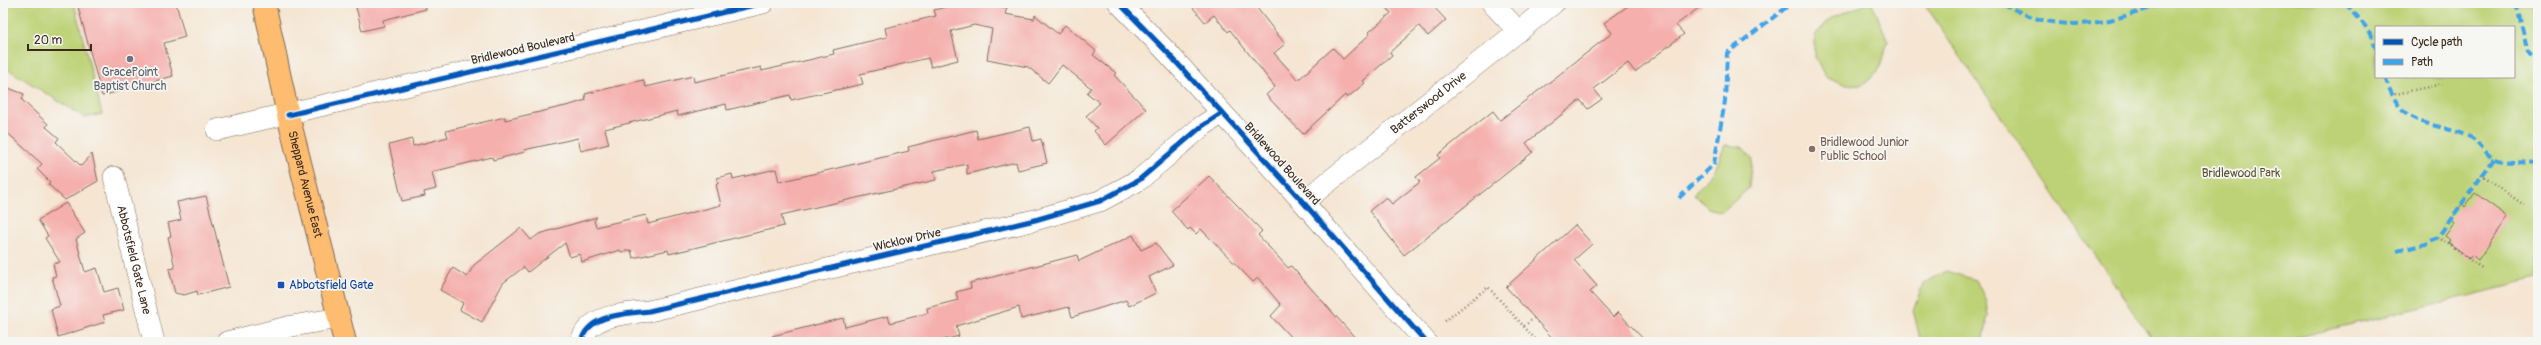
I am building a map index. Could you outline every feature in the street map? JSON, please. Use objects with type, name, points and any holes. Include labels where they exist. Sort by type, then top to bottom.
[{"type":"main road","name":"Sheppard Avenue East","points":[[264,3],[288,115],[345,342]]},
{"type":"street","name":"Bridlewood Boulevard","points":[[217,130],[288,115],[763,3]]},
{"type":"street","name":"Bridlewood Boulevard","points":[[1119,3],[1167,52],[1303,202],[1426,342]]},
{"type":"street","points":[[1492,3],[1518,31]]},
{"type":"street","name":"Batterswood Drive","points":[[1303,202],[1554,3]]},
{"type":"street","name":"Wicklow Drive","points":[[581,342],[583,334],[590,325],[620,315],[649,311],[1036,220],[1100,201],[1139,180],[1201,127],[1222,114]]},
{"type":"street","name":"Abbotsfield Gate Lane","points":[[114,177],[154,342]]},
{"type":"street","points":[[227,342],[292,326],[339,318]]},
{"type":"path","points":[[2391,95],[2442,84]]},
{"type":"path","points":[[2481,175],[2524,204]]},
{"type":"path","points":[[2438,237],[2483,269]]},
{"type":"path","points":[[1445,321],[1488,286],[1538,342]]},
{"type":"path","points":[[1524,326],[1534,318]]},
{"type":"green space","points":[[3,3],[74,3],[102,114],[85,118],[3,66]]},
{"type":"green space","points":[[1872,3],[1888,41],[1879,70],[1861,86],[1841,83],[1825,76],[1815,57],[1815,35],[1832,17]]},
{"type":"green space","name":"Bridlewood Park","points":[[1924,3],[2538,3],[2538,279],[2278,342],[2154,342]]},
{"type":"green space","points":[[1725,145],[1742,147],[1752,158],[1749,188],[1722,212],[1708,208],[1694,194],[1716,167]]},
{"type":"green space","points":[[1946,271],[1976,280],[1986,301],[1988,315],[1982,342],[1925,342],[1920,339],[1913,310],[1923,284]]},
{"type":"building","name":"GracePoint Baptist Church","points":[[77,3],[176,3],[185,37],[164,43],[173,76],[102,96]]},
{"type":"building","points":[[355,3],[425,3],[426,9],[383,20],[384,26],[362,31]]},
{"type":"building","points":[[961,3],[982,3],[1007,8],[1005,14],[1034,19],[1035,15],[1058,34],[1065,25],[1096,51],[1093,55],[1116,73],[1114,75],[1146,109],[1106,145],[1094,131],[1097,128],[1086,116],[1100,103],[1087,93],[1091,88],[1062,65],[1048,83],[1028,67],[987,59],[992,29],[974,25],[951,31],[958,60],[931,67],[928,58],[860,74],[863,84],[791,100],[790,95],[727,110],[726,104],[678,116],[677,111],[605,129],[609,144],[581,151],[578,138],[524,150],[525,152],[493,160],[492,157],[432,172],[436,189],[424,192],[425,196],[402,201],[389,145],[412,139],[413,146],[448,137],[446,131],[505,117],[505,120],[570,105],[586,100],[585,94],[643,80],[646,87],[693,76],[694,82],[761,67],[762,71],[834,54],[833,50],[887,37],[885,28],[936,16],[934,10]]},
{"type":"building","points":[[1189,3],[1253,3],[1285,44],[1274,53],[1298,80],[1333,48],[1343,59],[1370,34],[1369,32],[1391,13],[1383,3],[1430,3],[1446,20],[1428,36],[1419,26],[1390,52],[1392,55],[1363,81],[1365,83],[1347,98],[1345,95],[1303,134],[1266,95],[1275,87],[1230,30],[1228,32],[1214,15],[1205,22]]},
{"type":"building","points":[[1632,3],[1705,3],[1676,25],[1684,34],[1635,72],[1628,63],[1594,89],[1602,99],[1588,109],[1580,100],[1526,143],[1533,152],[1404,255],[1369,211],[1386,197],[1392,204],[1420,182],[1416,177],[1440,158],[1438,155],[1493,111],[1500,120],[1612,33],[1604,23]]},
{"type":"building","points":[[3,86],[24,94],[22,100],[48,124],[46,127],[59,138],[56,142],[81,166],[92,154],[98,181],[65,200],[48,184],[50,182],[37,169],[42,164],[3,129]]},
{"type":"building","points":[[1030,127],[1033,141],[1041,139],[1047,163],[1018,170],[1016,162],[967,174],[967,164],[934,171],[936,180],[781,215],[784,226],[669,254],[668,250],[633,258],[631,250],[621,252],[620,250],[582,262],[580,254],[570,257],[565,243],[528,272],[524,267],[503,283],[482,322],[460,310],[463,303],[440,290],[453,268],[467,277],[474,265],[521,228],[531,240],[539,234],[597,217],[594,221],[596,227],[646,215],[648,224],[721,205],[716,184],[718,184],[717,178],[732,174],[733,179],[776,169],[779,182],[909,151],[908,147],[976,130],[978,139]]},
{"type":"building","points":[[1209,176],[1262,231],[1258,235],[1288,268],[1291,266],[1359,342],[1295,342],[1271,316],[1281,305],[1258,278],[1253,282],[1201,229],[1196,234],[1190,228],[1188,230],[1171,211]]},
{"type":"building","points":[[2475,193],[2508,217],[2478,260],[2472,255],[2469,259],[2448,243],[2450,240],[2445,236],[2454,223],[2451,220],[2462,204],[2465,207]]},
{"type":"building","points":[[206,196],[229,287],[198,295],[197,291],[184,295],[175,293],[169,269],[175,268],[168,237],[171,236],[168,223],[181,220],[177,202]]},
{"type":"building","points":[[66,203],[85,233],[76,239],[85,272],[97,268],[104,292],[118,288],[124,310],[103,315],[105,322],[58,337],[51,309],[60,306],[52,277],[56,276],[53,264],[60,262],[45,238],[48,236],[38,220]]},
{"type":"building","points":[[1575,225],[1592,244],[1574,260],[1597,286],[1590,292],[1613,317],[1618,312],[1646,342],[1556,342],[1506,287]]},
{"type":"building","points":[[1133,235],[1141,250],[1156,243],[1173,265],[1149,277],[1156,293],[1129,306],[1126,300],[1072,317],[1069,307],[1021,319],[1019,307],[956,326],[959,336],[936,342],[772,342],[772,336],[843,318],[845,327],[888,316],[890,323],[928,313],[927,308],[958,300],[956,292],[971,288],[970,283],[1077,255],[1079,261]]},
{"type":"marked path","points":[[1679,198],[1714,164],[1725,101],[1727,53],[1792,3]]},
{"type":"marked path","points":[[2003,3],[2023,14],[2043,20],[2083,24],[2123,17],[2164,3]]},
{"type":"marked path","points":[[2346,3],[2371,33],[2375,46]]},
{"type":"marked path","points":[[2516,3],[2528,52],[2538,64]]},
{"type":"marked path","points":[[2385,78],[2392,94],[2408,115],[2418,120],[2474,139],[2491,157],[2495,159],[2510,162],[2538,163]]},
{"type":"marked path","points":[[2397,251],[2426,244],[2438,237],[2494,159]]},
{"type":"cycle path","points":[[288,115],[763,3]]},
{"type":"cycle path","points":[[1119,3],[1167,52],[1303,202],[1426,342]]},
{"type":"cycle path","points":[[581,342],[585,333],[591,326],[609,317],[649,311],[1035,220],[1100,201],[1139,180],[1201,127],[1222,113]]},
{"type":"place","name":"GracePoint Baptist Church","points":[[130,59]]},
{"type":"place","name":"Bridlewood Junior Public School","points":[[1812,149]]},
{"type":"place","name":"Abbotsfield Gate","points":[[281,285]]}]
